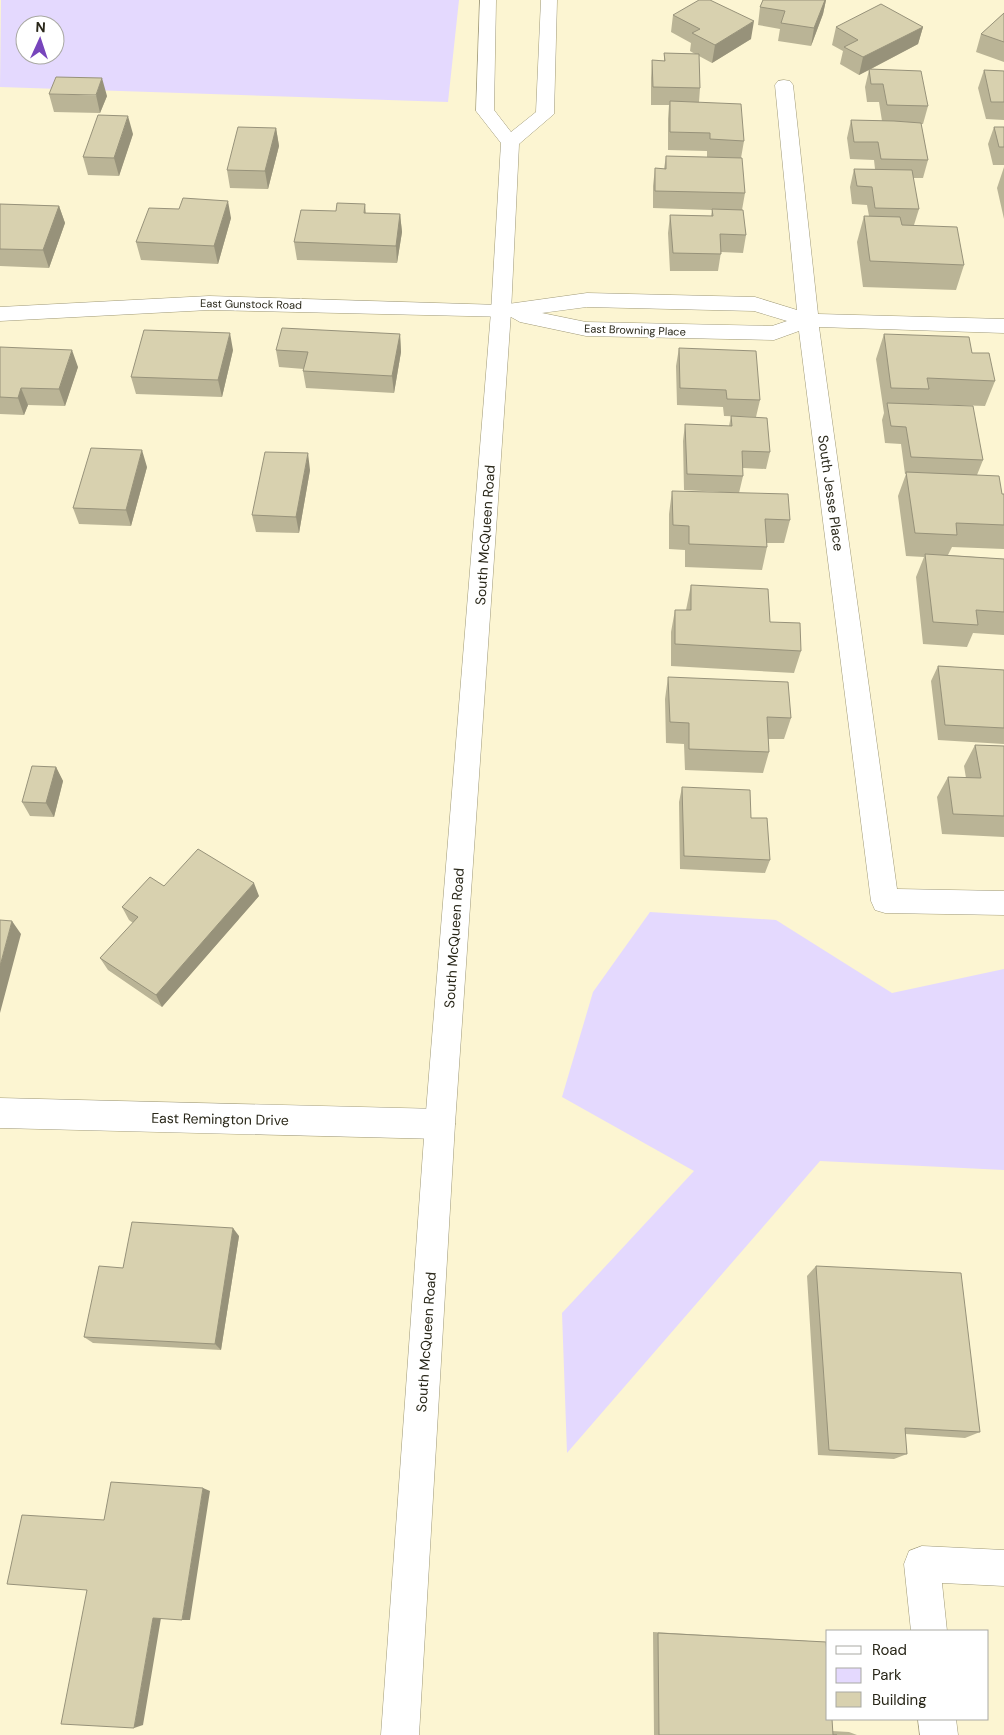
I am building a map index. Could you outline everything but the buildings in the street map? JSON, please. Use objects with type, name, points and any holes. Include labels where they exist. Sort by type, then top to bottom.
[{"type":"street","points":[[488,0],[485,111],[510,142],[545,114],[550,0]]},
{"type":"street","name":"South Jesse Place","points":[[784,85],[808,320],[884,901],[1004,903]]},
{"type":"street","name":"South McQueen Road","points":[[400,1735],[440,1124],[502,312],[510,142]]},
{"type":"street","name":"East Browning Place","points":[[502,312],[586,300],[755,304],[808,320],[1004,326]]},
{"type":"street","name":"East Gunstock Road","points":[[0,314],[209,302],[502,312]]},
{"type":"street","name":"East Browning Place","points":[[502,312],[586,329],[774,333],[808,320]]},
{"type":"street","name":"East Remington Drive","points":[[0,1113],[440,1124]]},
{"type":"street","points":[[929,1630],[922,1564],[1004,1568]]},
{"type":"street","points":[[937,1720],[939,1735]]},
{"type":"green space","points":[[1,0],[459,0],[448,102],[0,87]]},
{"type":"green space","points":[[650,912],[776,920],[892,993],[1004,969],[1004,1170],[820,1161],[567,1453],[562,1313],[694,1171],[562,1097],[593,992]]}]
